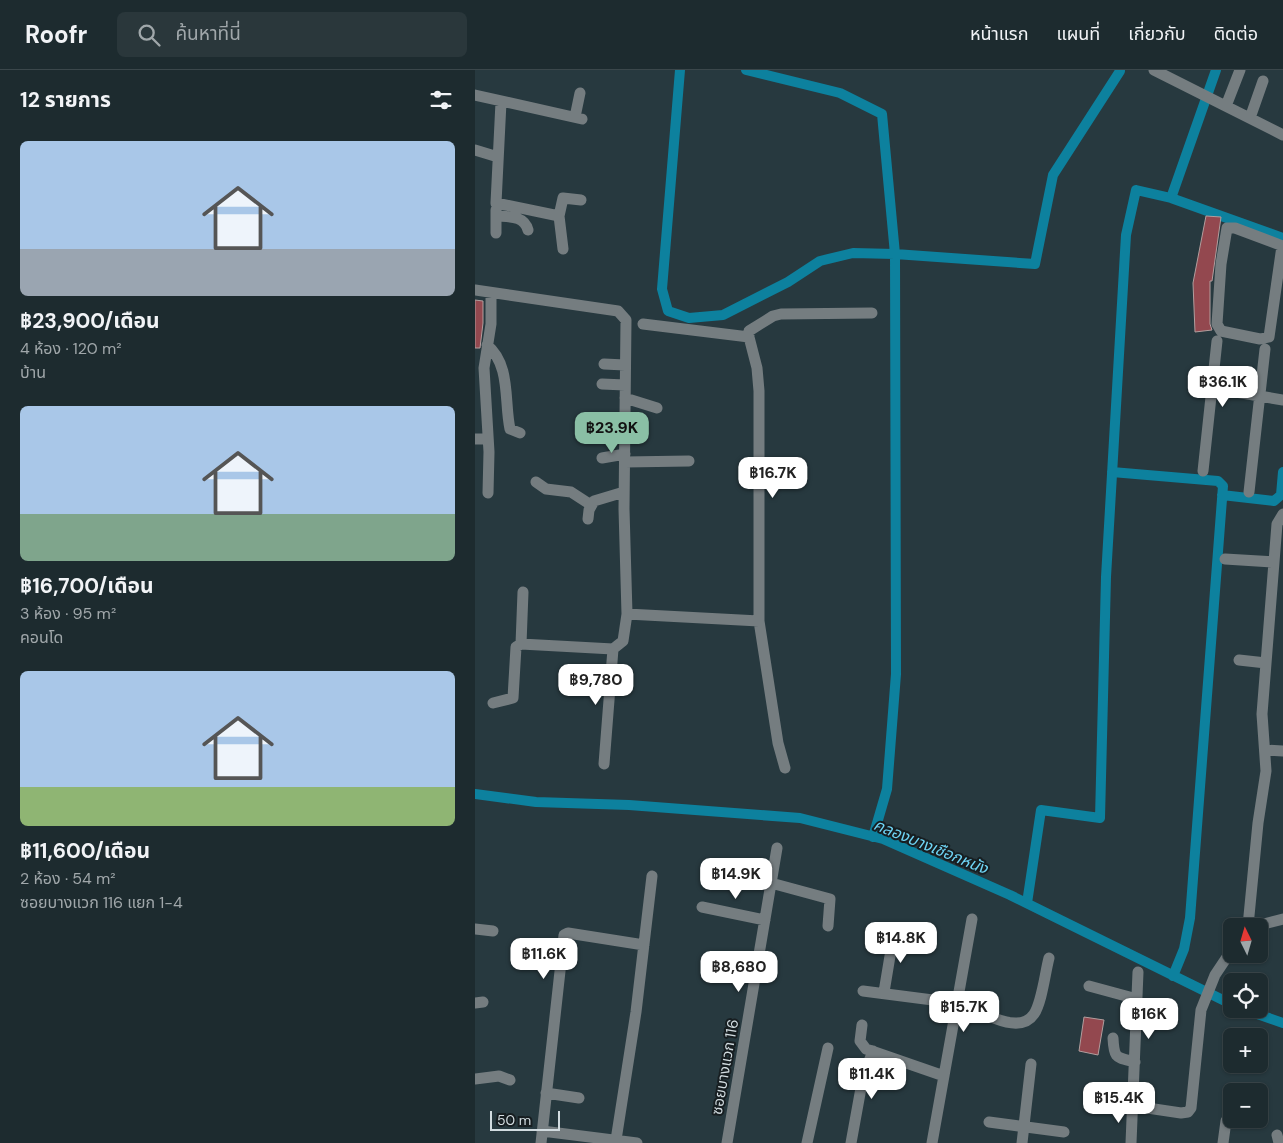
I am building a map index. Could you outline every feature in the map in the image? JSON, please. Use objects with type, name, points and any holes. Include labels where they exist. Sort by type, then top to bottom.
[{"type":"street","points":[[1153,70],[1283,136]]},
{"type":"street","points":[[1225,106],[1240,70]]},
{"type":"street","points":[[1250,118],[1263,81]]},
{"type":"street","points":[[475,95],[579,118],[580,93]]},
{"type":"street","points":[[496,233],[501,102]]},
{"type":"street","points":[[475,150],[498,157]]},
{"type":"street","points":[[563,249],[559,216],[563,198],[581,200]]},
{"type":"street","points":[[497,203],[559,216]]},
{"type":"street","points":[[496,216],[519,218],[526,224],[528,230]]},
{"type":"street","points":[[1227,228],[1235,228],[1283,246],[1269,336],[1260,338],[1221,331],[1217,324],[1221,264],[1227,228]]},
{"type":"street","points":[[475,290],[618,311],[626,320],[625,492],[627,629],[623,640],[613,649],[604,764]]},
{"type":"street","points":[[488,493],[488,439],[480,379],[491,324],[491,293]]},
{"type":"street","points":[[785,768],[778,743],[759,621],[759,391],[755,360],[749,337],[752,327],[781,314],[872,313]]},
{"type":"street","points":[[643,324],[749,337]]},
{"type":"street","points":[[1203,471],[1217,341]]},
{"type":"street","points":[[487,345],[494,351],[502,368],[510,429],[520,433]]},
{"type":"street","points":[[1249,492],[1265,349]]},
{"type":"street","points":[[604,364],[625,365]]},
{"type":"street","points":[[602,384],[625,385]]},
{"type":"street","points":[[1212,388],[1283,400]]},
{"type":"street","points":[[625,398],[657,408]]},
{"type":"street","points":[[607,437],[625,437]]},
{"type":"street","points":[[475,439],[488,439]]},
{"type":"street","points":[[602,458],[689,461]]},
{"type":"street","points":[[535,482],[546,489],[571,492],[591,505]]},
{"type":"street","points":[[588,519],[591,505],[601,498],[625,492]]},
{"type":"street","points":[[1249,918],[1258,822],[1266,771],[1262,714],[1277,524],[1283,514]]},
{"type":"street","points":[[1225,559],[1274,562]]},
{"type":"street","points":[[521,644],[523,592]]},
{"type":"street","points":[[627,614],[759,621]]},
{"type":"street","points":[[493,703],[513,698],[516,646],[521,644],[613,649]]},
{"type":"street","points":[[1239,660],[1266,663]]},
{"type":"street","points":[[1265,750],[1283,751]]},
{"type":"street","name":"ซอยบางแวก 116","points":[[727,1143],[777,848]]},
{"type":"street","points":[[617,1140],[644,945],[651,876]]},
{"type":"street","points":[[771,883],[830,899],[828,926]]},
{"type":"street","points":[[703,906],[765,920]]},
{"type":"street","points":[[932,1143],[972,919]]},
{"type":"street","points":[[1268,923],[1283,919]]},
{"type":"street","points":[[475,929],[493,931]]},
{"type":"street","points":[[884,992],[893,932]]},
{"type":"street","points":[[637,1143],[617,1140],[542,1137],[564,935],[568,933],[644,945]]},
{"type":"street","points":[[863,990],[957,1000],[993,1018],[1025,1021],[1035,1012],[1049,958]]},
{"type":"street","points":[[1134,1106],[1181,1114],[1188,1112],[1191,1108],[1201,1010],[1215,976],[1223,963]]},
{"type":"street","points":[[1131,1143],[1138,972]]},
{"type":"street","points":[[1089,986],[1137,999]]},
{"type":"street","points":[[862,1026],[860,1041],[866,1049],[943,1076]]},
{"type":"street","points":[[1113,1038],[1114,1054],[1117,1058],[1135,1062]]},
{"type":"street","points":[[807,1143],[828,1048]]},
{"type":"street","points":[[851,1143],[863,1077],[873,1051]]},
{"type":"street","points":[[1022,1143],[1031,1064]]},
{"type":"street","points":[[475,1079],[499,1076],[510,1080]]},
{"type":"street","points":[[546,1093],[579,1098]]},
{"type":"street","points":[[989,1122],[1064,1132]]},
{"type":"street","points":[[1223,1143],[1225,1128]]},
{"type":"building","points":[[1206,216],[1221,217],[1212,281],[1210,281],[1210,324],[1212,330],[1195,332],[1193,283]]},
{"type":"building","points":[[475,300],[483,301],[480,348],[475,348]]},
{"type":"building","points":[[1084,1017],[1104,1020],[1098,1055],[1079,1051]]},
{"type":"waterway","points":[[680,70],[662,289],[668,311],[689,318],[723,315],[788,282],[820,261],[853,253],[895,254],[1035,264],[1053,175],[1120,71]]},
{"type":"waterway","points":[[746,70],[840,93],[882,114],[895,254],[896,674],[887,789],[873,837]]},
{"type":"waterway","points":[[1027,903],[1041,810],[1100,818],[1106,577],[1126,235],[1136,190],[1171,198],[1216,70]]},
{"type":"waterway","points":[[1171,198],[1283,238]]},
{"type":"waterway","points":[[1112,472],[1218,481],[1223,486],[1190,918],[1184,949],[1173,976]]},
{"type":"waterway","points":[[1222,495],[1274,501],[1281,495],[1283,472]]},
{"type":"waterway","name":"คลองบางเชือกหนัง","points":[[475,794],[536,802],[629,805],[800,818],[883,839],[1010,895],[1223,1000]]},
{"type":"waterway","name":"คลองบางเชือกหนัง","points":[[1268,1018],[1283,1023]]}]
